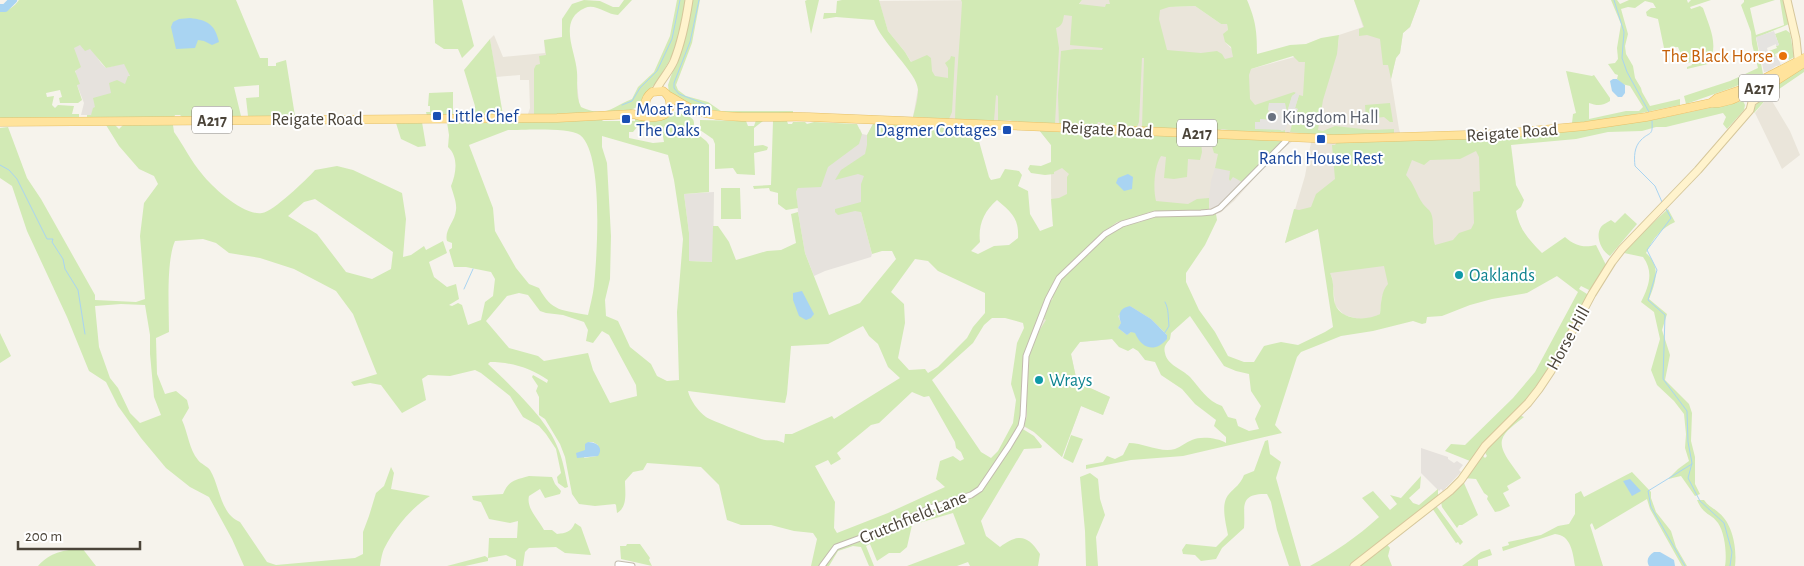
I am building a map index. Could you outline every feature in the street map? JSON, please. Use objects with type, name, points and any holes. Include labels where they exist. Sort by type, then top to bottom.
[{"type":"main road","name":"Reigate Road","points":[[668,95],[683,106],[699,112],[726,116],[810,117],[1362,139],[1530,132],[1635,119],[1711,103],[1717,98],[1776,81],[1803,60]]},
{"type":"main road","name":"Reigate Road","points":[[1747,90],[1803,60]]},
{"type":"main road","points":[[633,114],[645,103],[648,95],[656,90],[668,95],[671,100],[670,109],[663,115],[655,116],[648,111],[645,103]]},
{"type":"main road","name":"Reigate Road","points":[[670,109],[683,106]]},
{"type":"main road","name":"Reigate Road","points":[[0,122],[558,118],[633,114],[655,116]]},
{"type":"street","points":[[656,90],[674,61],[682,37],[689,0]]},
{"type":"street","points":[[1787,0],[1796,39],[1798,58],[1803,60]]},
{"type":"street","points":[[1796,39],[1804,46]]},
{"type":"street","points":[[664,79],[668,95]]},
{"type":"street","points":[[1747,90],[1752,102],[1768,91],[1776,81]]},
{"type":"street","name":"Horse Hill","points":[[1354,566],[1450,491],[1461,480],[1485,446],[1528,403],[1551,371],[1612,262],[1630,240],[1739,124],[1752,106],[1752,102]]},
{"type":"street","name":"Crutchfield Lane","points":[[822,566],[836,547],[892,526],[930,508],[971,495],[984,484],[1021,426],[1026,356],[1055,284],[1095,243],[1105,234],[1122,224],[1155,214],[1212,212],[1220,208],[1286,142],[1288,136]]},
{"type":"street","points":[[618,566],[618,564],[632,566]]},
{"type":"shaded area","points":[[989,0],[1055,14],[1072,15],[1082,0],[1162,0],[1169,7],[1195,6],[1221,24],[1227,23],[1228,30],[1225,42],[1251,69],[1338,45],[1339,35],[1363,27],[1354,0],[1420,0],[1410,27],[1403,33],[1400,53],[1396,58],[1391,79],[1402,140],[1487,138],[1522,230],[1533,244],[1538,261],[1578,291],[1557,276],[1404,274],[1382,296],[1380,314],[1372,318],[1359,319],[1344,315],[1335,305],[1332,277],[1327,269],[1318,229],[1285,243],[1305,176],[1311,142],[1293,141],[1276,154],[1234,201],[1220,213],[1204,216],[1159,328],[1112,339],[1080,342],[1073,350],[1071,354],[1077,382],[1110,397],[1103,415],[1081,406],[1062,457],[1034,432],[1019,424],[1024,382],[1053,226],[1051,145],[1039,130],[980,128],[979,132],[977,132],[975,127],[967,155],[894,124],[894,116],[913,117],[918,89],[917,71],[888,31],[879,1]]},
{"type":"shaded area","points":[[69,16],[106,68],[124,63],[130,76],[125,87],[91,115],[81,115],[84,103],[77,85]]},
{"type":"shaded area","points":[[1774,31],[1779,45],[1776,46],[1776,44],[1767,48],[1770,59],[1777,56],[1781,65],[1764,72],[1756,37]]},
{"type":"shaded area","points":[[494,35],[503,57],[545,53],[544,40],[577,83],[579,102],[560,115],[528,114],[530,108],[529,80],[520,80],[520,75],[496,77],[490,39]]},
{"type":"shaded area","points":[[1296,93],[1299,95],[1295,108],[1298,109],[1295,116],[1292,115],[1288,118],[1289,121],[1285,130],[1255,129],[1255,122],[1260,122],[1260,119],[1276,122],[1278,112],[1276,110],[1268,110],[1269,103],[1285,103],[1287,112],[1292,96]]},
{"type":"shaded area","points":[[1769,96],[1790,131],[1800,155],[1782,169],[1755,113]]},
{"type":"shaded area","points":[[873,124],[861,212],[872,254],[871,257],[814,276],[805,253],[796,192],[798,188],[823,168],[860,129],[862,134],[867,135]]},
{"type":"shaded area","points":[[1215,168],[1230,171],[1230,181],[1233,177],[1242,182],[1217,207],[1210,208],[1211,181]]},
{"type":"shaded area","points":[[714,192],[713,262],[689,261],[689,233],[684,194]]},
{"type":"shaded area","points":[[1421,448],[1448,457],[1454,463],[1457,461],[1463,465],[1459,470],[1461,472],[1443,491],[1441,489],[1439,491],[1421,473]]},
{"type":"green space","points":[[19,0],[236,0],[260,58],[268,58],[268,66],[276,66],[276,63],[286,60],[295,116],[248,116],[246,98],[259,97],[259,85],[234,87],[241,116],[182,117],[175,115],[174,118],[87,118],[87,115],[91,115],[95,107],[93,98],[111,93],[109,83],[117,80],[125,84],[128,76],[130,76],[124,64],[106,68],[90,49],[85,51],[80,45],[74,48],[81,67],[75,71],[80,84],[77,85],[82,100],[78,103],[60,103],[59,98],[62,97],[60,90],[46,93],[47,97],[54,96],[52,105],[55,108],[58,105],[74,106],[72,114],[79,114],[79,118],[0,119],[0,11],[11,8]]},
{"type":"green space","points":[[433,0],[462,0],[474,46],[462,58],[458,49],[444,49],[435,43]]},
{"type":"green space","points":[[584,0],[600,1],[613,7],[619,7],[624,0],[632,0],[618,15],[589,7],[577,13],[572,20],[570,37],[576,64],[577,90],[581,107],[602,112],[632,99],[638,87],[654,72],[670,36],[677,0],[686,0],[673,54],[658,81],[644,95],[641,105],[629,111],[599,115],[534,114],[534,69],[536,65],[540,64],[539,56],[546,55],[544,40],[562,37],[562,19],[572,4]]},
{"type":"green space","points":[[691,0],[700,0],[692,43],[676,85],[678,90],[686,96],[708,102],[721,111],[793,111],[793,113],[717,113],[693,107],[669,93],[668,85],[686,32]]},
{"type":"green space","points":[[819,0],[811,34],[805,1]]},
{"type":"green space","points":[[879,0],[888,31],[911,62],[927,55],[931,58],[932,71],[935,76],[948,78],[948,68],[945,63],[951,56],[955,57],[952,112],[949,119],[913,117],[918,93],[916,83],[906,66],[883,38],[874,20],[836,17],[823,19],[824,13],[836,13],[837,1]]},
{"type":"green space","points":[[961,0],[1082,0],[1079,4],[1105,7],[1106,4],[1110,4],[1109,0],[1247,0],[1255,27],[1257,54],[1339,35],[1337,54],[1323,100],[1318,130],[1323,131],[1335,126],[1371,130],[1394,129],[1394,135],[1327,136],[1290,132],[1293,121],[1292,117],[1298,109],[1295,108],[1299,95],[1303,96],[1305,62],[1299,62],[1293,56],[1251,69],[1249,75],[1250,99],[1255,105],[1294,92],[1296,93],[1292,96],[1287,113],[1285,108],[1269,103],[1268,120],[1261,119],[1282,131],[1285,130],[1285,133],[1282,134],[1222,129],[1217,131],[1142,127],[1144,58],[1142,58],[1139,122],[1137,127],[1104,126],[1098,122],[1097,125],[1087,124],[1086,126],[1059,125],[1058,95],[1061,51],[1075,49],[1102,50],[1103,48],[1070,45],[1072,16],[1064,15],[1063,21],[1056,28],[1059,48],[1055,124],[1019,123],[1018,121],[1010,120],[998,121],[998,96],[996,95],[994,121],[955,120]],"holes":[[[1195,6],[1221,24],[1227,24],[1228,30],[1223,34],[1225,42],[1231,47],[1233,57],[1225,59],[1217,51],[1201,53],[1167,50],[1159,19],[1160,10],[1169,7]]]},
{"type":"green space","points":[[1354,0],[1420,0],[1410,27],[1403,33],[1400,53],[1396,58],[1391,79],[1388,65],[1383,65],[1380,39],[1367,35],[1359,36],[1359,29],[1364,27]]},
{"type":"green space","points":[[1611,0],[1617,0],[1620,4],[1629,0],[1687,0],[1688,3],[1691,0],[1711,0],[1690,7],[1691,9],[1700,6],[1703,8],[1712,36],[1713,50],[1711,57],[1708,64],[1687,69],[1687,67],[1692,65],[1691,62],[1685,64],[1685,59],[1683,59],[1678,47],[1664,48],[1658,19],[1647,16],[1646,12],[1651,8],[1656,8],[1653,3],[1645,1],[1635,8],[1621,9],[1628,34],[1625,46],[1626,54],[1633,66],[1635,78],[1650,106],[1680,99],[1680,105],[1588,124],[1583,122],[1581,124],[1572,123],[1573,114],[1576,113],[1566,71],[1594,75],[1610,98],[1610,101],[1602,105],[1589,103],[1589,119],[1626,111],[1639,111],[1643,107],[1630,86],[1622,84],[1617,79],[1618,75],[1615,74],[1608,64],[1615,63],[1618,59],[1617,48],[1621,24]]},
{"type":"green space","points":[[1744,0],[1775,0],[1750,8],[1756,35],[1784,25],[1780,0],[1785,0],[1789,24],[1756,38],[1763,74],[1734,87],[1686,104],[1684,96],[1730,81],[1758,68],[1751,32],[1741,5]]},
{"type":"green space","points":[[1786,30],[1790,33],[1794,57],[1789,60],[1785,50],[1775,54],[1776,57],[1770,59],[1769,51],[1777,48],[1776,46],[1779,45],[1775,34]]},
{"type":"green space","points":[[490,39],[503,115],[474,115],[475,106],[464,70]]},
{"type":"green space","points":[[1804,67],[1804,72],[1769,96],[1754,113],[1759,100],[1782,81]]},
{"type":"green space","points":[[453,92],[453,116],[427,116],[426,112],[430,112],[430,106],[428,106],[429,93]]},
{"type":"green space","points":[[1743,101],[1745,105],[1744,110],[1727,129],[1723,124],[1726,117],[1723,113],[1642,131],[1608,132],[1576,139],[1511,145],[1516,185],[1524,200],[1521,207],[1516,211],[1522,229],[1529,239],[1542,253],[1565,237],[1580,246],[1596,245],[1606,265],[1591,289],[1589,290],[1581,286],[1579,289],[1587,294],[1587,296],[1538,384],[1508,421],[1470,461],[1445,451],[1451,444],[1465,445],[1513,398],[1535,372],[1578,292],[1557,276],[1527,293],[1492,299],[1442,316],[1427,317],[1426,323],[1422,324],[1413,321],[1373,331],[1341,336],[1301,352],[1297,357],[1275,425],[1282,433],[1183,456],[1131,460],[1086,469],[1086,465],[1103,462],[1107,456],[1115,459],[1123,455],[1129,443],[1169,450],[1200,438],[1214,439],[1226,443],[1226,437],[1214,426],[1216,420],[1195,404],[1182,389],[1161,375],[1155,362],[1145,360],[1133,348],[1128,351],[1119,347],[1112,339],[1080,342],[1071,354],[1077,382],[1110,397],[1103,415],[1081,406],[1062,457],[1034,432],[1024,426],[1027,416],[1027,359],[1037,334],[1046,320],[1044,319],[1049,302],[1053,299],[1052,297],[1058,283],[1085,256],[1090,254],[1104,236],[1118,227],[1158,216],[1216,214],[1217,220],[1205,245],[1186,273],[1186,282],[1199,310],[1215,332],[1228,356],[1244,362],[1254,362],[1264,346],[1281,342],[1298,345],[1333,327],[1318,229],[1285,243],[1294,209],[1299,210],[1311,207],[1316,194],[1335,179],[1332,145],[1335,145],[1338,141],[1542,134],[1657,119]],"holes":[[[1476,151],[1479,157],[1480,191],[1473,192],[1474,223],[1471,229],[1459,233],[1453,240],[1435,245],[1431,213],[1423,204],[1406,175],[1412,160],[1424,165],[1430,160],[1460,159]],[[1384,266],[1388,284],[1383,294],[1380,314],[1368,318],[1355,318],[1338,310],[1335,304],[1330,273]],[[1130,306],[1151,319],[1167,335],[1131,332],[1127,335],[1118,328],[1121,323],[1118,316]],[[1190,316],[1224,366],[1249,374],[1251,391],[1261,406],[1255,419],[1259,429],[1249,431],[1238,426],[1236,419],[1228,417],[1222,406],[1208,398],[1187,374],[1169,361],[1166,357],[1165,348],[1171,333]]]},
{"type":"green space","points":[[1390,103],[1393,122],[1384,117],[1366,119],[1365,105]]},
{"type":"green space","points":[[676,112],[690,117],[694,121],[697,133],[709,145],[709,192],[684,194],[689,233],[689,261],[712,262],[713,226],[718,226],[729,242],[736,260],[767,251],[781,250],[796,243],[791,214],[798,212],[805,253],[829,315],[860,303],[896,259],[892,251],[872,254],[861,212],[855,211],[838,215],[835,212],[835,209],[861,202],[861,184],[864,176],[858,174],[835,180],[841,170],[865,154],[867,135],[873,124],[975,127],[989,177],[991,180],[1000,178],[1005,169],[1019,171],[1022,175],[1018,186],[1028,191],[1030,214],[1040,231],[1053,226],[1051,199],[1067,194],[1067,177],[1069,174],[1062,168],[1054,172],[1054,174],[1045,175],[1031,173],[1028,169],[1030,165],[1041,166],[1051,162],[1051,145],[1039,130],[1135,134],[1138,136],[1139,134],[1281,140],[1282,143],[1242,182],[1233,177],[1230,181],[1230,171],[1215,168],[1218,154],[1214,153],[1211,143],[1201,142],[1202,152],[1200,160],[1188,159],[1187,177],[1164,178],[1166,157],[1161,156],[1155,178],[1156,201],[1188,204],[1197,199],[1209,198],[1209,210],[1149,212],[1137,218],[1117,222],[1100,235],[1058,275],[1046,297],[1040,319],[1028,346],[1022,414],[1018,426],[1034,436],[1042,446],[1041,448],[1024,449],[981,521],[986,536],[1000,547],[1017,538],[1022,538],[1031,543],[1040,554],[1038,566],[970,566],[968,562],[957,566],[907,566],[965,544],[953,513],[912,525],[907,547],[900,553],[889,553],[877,561],[870,544],[866,546],[874,566],[869,566],[861,547],[853,546],[838,551],[829,566],[811,566],[817,539],[813,533],[794,531],[771,525],[741,525],[727,520],[719,485],[701,467],[647,463],[643,470],[633,472],[625,481],[623,507],[617,513],[615,504],[595,506],[579,504],[572,494],[565,457],[560,444],[545,419],[539,415],[539,397],[536,391],[538,386],[532,377],[533,375],[547,383],[548,380],[520,366],[498,362],[490,362],[488,364],[527,402],[552,436],[564,466],[568,487],[565,488],[558,483],[557,477],[561,473],[556,449],[546,434],[539,426],[523,417],[510,396],[481,373],[475,370],[450,376],[428,375],[422,379],[426,400],[402,413],[381,385],[370,383],[354,386],[351,382],[377,374],[353,314],[336,291],[294,269],[260,258],[229,253],[216,243],[203,239],[175,241],[169,273],[169,332],[156,338],[157,374],[165,394],[176,391],[187,400],[189,408],[182,420],[195,456],[210,470],[228,513],[240,522],[267,562],[276,565],[355,558],[363,554],[363,532],[376,493],[384,486],[391,467],[394,473],[391,489],[430,496],[404,518],[393,533],[384,549],[380,566],[244,566],[232,539],[209,497],[190,487],[166,468],[118,406],[106,382],[89,371],[67,317],[27,231],[12,186],[0,178],[0,128],[8,127],[27,178],[41,199],[95,295],[95,300],[136,302],[145,299],[140,236],[144,203],[158,184],[154,176],[139,169],[119,146],[106,125],[115,125],[119,129],[123,125],[173,125],[174,132],[194,164],[207,180],[229,200],[255,213],[262,213],[274,207],[315,170],[337,166],[353,170],[402,193],[406,219],[403,257],[411,255],[424,246],[426,250],[443,241],[447,253],[429,262],[434,277],[447,287],[456,284],[459,299],[449,305],[452,306],[458,303],[462,305],[468,325],[481,320],[485,302],[493,296],[495,279],[491,272],[466,267],[454,267],[449,250],[452,248],[452,243],[447,241],[446,237],[456,210],[451,186],[456,166],[454,156],[448,147],[447,122],[635,121],[635,118],[669,115]],"holes":[[[637,127],[662,131],[664,142],[653,143],[629,138],[629,132],[633,132]],[[508,130],[556,130],[574,132],[580,135],[588,146],[593,162],[596,183],[597,230],[594,289],[588,315],[553,306],[539,288],[529,284],[516,268],[495,231],[493,208],[469,145]],[[602,136],[668,155],[674,180],[683,239],[677,312],[679,380],[667,381],[657,376],[651,364],[630,347],[618,321],[606,316],[605,300],[610,279],[611,236],[607,163],[602,147]],[[315,199],[393,252],[391,269],[372,279],[346,272],[317,234],[288,216],[304,202]],[[997,200],[1014,216],[1018,238],[1009,245],[994,246],[978,254],[971,251],[980,242],[980,230],[983,219]],[[915,259],[928,261],[938,271],[985,293],[985,313],[973,327],[967,338],[938,367],[928,373],[925,369],[909,370],[898,358],[905,323],[904,304],[891,292]],[[519,293],[528,295],[540,311],[563,315],[584,322],[588,330],[586,341],[593,343],[602,331],[609,335],[636,385],[637,396],[610,403],[593,370],[588,353],[544,361],[538,356],[509,348],[486,321],[507,296]],[[145,305],[150,335],[154,397],[161,415],[140,423],[130,413],[118,388],[110,378],[99,347],[95,306]],[[992,318],[1005,318],[1023,323],[1024,328],[1017,343],[1011,384],[1016,400],[1013,423],[998,451],[991,458],[981,452],[932,380],[973,343],[984,325]],[[863,326],[869,336],[878,344],[888,367],[900,378],[834,419],[832,416],[792,434],[785,434],[784,443],[761,439],[709,419],[692,402],[688,391],[785,403],[791,346],[828,344]],[[912,392],[924,397],[929,396],[955,442],[956,448],[961,452],[964,459],[960,461],[953,456],[940,461],[936,479],[945,487],[888,513],[837,533],[834,528],[835,502],[815,466],[828,460],[831,465],[841,459],[837,453],[871,425],[879,423]],[[588,442],[598,445],[597,456],[584,458]]]},
{"type":"green space","points":[[700,120],[746,121],[748,126],[754,126],[756,120],[763,121],[754,128],[754,146],[763,145],[768,147],[767,150],[754,153],[755,175],[737,174],[733,168],[715,169],[715,144],[713,139],[700,130]]},
{"type":"green space","points":[[773,121],[787,121],[788,124],[793,122],[805,122],[807,124],[814,122],[857,124],[862,134],[859,144],[828,167],[821,187],[798,188],[796,192],[798,208],[786,210],[778,204],[778,193],[770,191],[769,188],[754,189],[753,186],[771,185]]},
{"type":"green space","points":[[422,122],[426,146],[418,147],[401,139],[396,123]]},
{"type":"green space","points":[[721,188],[740,188],[741,219],[721,219]]},
{"type":"green space","points":[[1668,209],[1675,222],[1658,235],[1646,253],[1654,263],[1656,274],[1649,299],[1667,314],[1662,330],[1670,355],[1665,380],[1689,404],[1692,413],[1691,441],[1695,457],[1695,484],[1700,494],[1695,496],[1681,476],[1668,479],[1689,461],[1685,448],[1684,414],[1674,401],[1657,385],[1651,370],[1660,339],[1654,312],[1641,302],[1649,279],[1648,268],[1643,257],[1624,253],[1631,243]]},
{"type":"green space","points":[[1625,213],[1637,224],[1610,256],[1604,251],[1600,243],[1599,231],[1604,224],[1611,220],[1615,223]]},
{"type":"green space","points":[[0,333],[11,356],[0,363]]},
{"type":"green space","points":[[1519,415],[1524,417],[1505,433],[1502,445],[1505,455],[1521,478],[1507,486],[1509,490],[1503,493],[1510,506],[1495,512],[1487,499],[1488,496],[1484,493],[1476,479],[1464,478],[1481,454],[1485,458],[1487,456],[1484,451]]},
{"type":"green space","points":[[1071,435],[1083,439],[1073,463],[1063,458]]},
{"type":"green space","points":[[1268,440],[1270,454],[1281,462],[1276,478],[1301,566],[1289,566],[1267,494],[1257,494],[1247,499],[1244,509],[1244,528],[1222,548],[1216,559],[1201,561],[1195,555],[1183,554],[1182,550],[1186,544],[1216,547],[1228,535],[1224,514],[1226,498],[1239,484],[1244,475],[1254,471],[1265,441]]},
{"type":"green space","points":[[1632,472],[1651,492],[1656,512],[1671,531],[1676,547],[1687,566],[1682,566],[1650,509],[1647,499],[1595,530],[1592,523],[1590,525],[1603,566],[1575,566],[1568,541],[1555,534],[1503,551],[1502,547],[1509,545],[1508,542],[1541,535],[1558,526],[1569,524],[1575,514],[1575,494],[1581,491],[1584,497]]},
{"type":"green space","points":[[1090,473],[1098,479],[1100,499],[1105,515],[1096,537],[1098,566],[1086,566],[1080,477]]},
{"type":"green space","points":[[529,476],[552,477],[561,491],[560,494],[545,498],[540,489],[529,496],[531,509],[544,530],[552,530],[557,534],[568,532],[575,523],[581,527],[591,555],[565,553],[556,547],[529,548],[525,552],[523,566],[516,566],[516,560],[506,555],[488,558],[489,538],[517,538],[518,521],[510,523],[489,519],[481,502],[473,500],[472,496],[503,494],[510,483]]},
{"type":"green space","points":[[1421,476],[1420,488],[1409,498],[1413,503],[1419,505],[1438,489],[1438,496],[1382,539],[1390,548],[1388,556],[1392,566],[1310,566],[1346,544],[1379,517],[1362,498],[1373,491],[1390,510],[1397,504],[1390,495],[1401,498]]},
{"type":"green space","points":[[1464,483],[1478,515],[1457,528],[1442,507],[1441,502]]},
{"type":"green space","points":[[1697,500],[1704,500],[1728,524],[1735,545],[1735,566],[1725,566],[1725,544],[1720,527],[1702,509]]},
{"type":"green space","points":[[1437,507],[1463,542],[1460,545],[1458,542],[1456,543],[1432,508]]},
{"type":"green space","points":[[627,544],[640,544],[650,558],[652,566],[621,559],[620,546],[626,546]]},
{"type":"green space","points":[[82,548],[96,566],[38,566],[48,557],[63,551]]},
{"type":"green space","points":[[1490,549],[1492,555],[1478,560],[1478,566],[1462,566],[1481,552]]},
{"type":"green space","points":[[485,556],[488,558],[488,561],[465,566],[447,566]]},
{"type":"water","points":[[179,19],[201,20],[213,27],[219,42],[212,45],[198,40],[195,48],[176,49],[171,27],[173,22]]},
{"type":"water","points":[[1617,79],[1625,85],[1625,93],[1622,97],[1618,97],[1612,91],[1610,81]]},
{"type":"water","points":[[1128,174],[1133,177],[1132,189],[1124,191],[1116,183],[1118,178]]},
{"type":"water","points":[[802,291],[814,314],[806,320],[799,316],[793,300],[793,293]]},
{"type":"water","points":[[1130,306],[1151,319],[1167,335],[1167,339],[1158,346],[1149,347],[1141,343],[1135,333],[1131,332],[1127,335],[1118,328],[1121,323],[1120,312]]},
{"type":"water","points":[[588,442],[594,443],[600,448],[598,456],[577,458],[576,453],[585,450],[585,444]]},
{"type":"water","points":[[1630,479],[1641,491],[1632,496],[1623,481]]},
{"type":"water","points":[[1654,552],[1660,552],[1674,560],[1675,566],[1649,566],[1648,558]]},
{"type":"waterway","points":[[0,8],[5,8],[13,0]]},
{"type":"waterway","points":[[622,105],[632,101],[640,88],[657,71],[672,39],[680,0]]},
{"type":"waterway","points":[[699,0],[690,42],[674,83],[674,88],[679,94],[707,105]]},
{"type":"waterway","points":[[1614,0],[1624,32],[1622,58],[1627,72],[1649,112]]},
{"type":"waterway","points":[[1652,121],[1651,132],[1641,140],[1636,149],[1635,166],[1655,186],[1662,202]]},
{"type":"waterway","points":[[0,165],[9,170],[17,179],[47,239],[53,239],[52,242],[63,259],[65,269],[78,290],[85,334]]},
{"type":"waterway","points":[[1666,209],[1671,218],[1647,250],[1657,270],[1648,300],[1665,315],[1663,379],[1687,411],[1688,442],[1692,463],[1688,478],[1700,501],[1724,523],[1732,552],[1730,566]]},
{"type":"waterway","points":[[464,289],[473,269]]},
{"type":"waterway","points":[[1164,334],[1169,326],[1165,302]]},
{"type":"waterway","points":[[1685,566],[1651,507],[1648,491],[1692,464]]},
{"type":"place","name":"The Black Horse","points":[[1783,56]]},
{"type":"place","name":"Little Chef","points":[[437,116]]},
{"type":"place","name":"Kingdom Hall","points":[[1272,117]]},
{"type":"place","name":"Moat Farm The Oaks","points":[[626,119]]},
{"type":"place","name":"Dagmer Cottages","points":[[1007,130]]},
{"type":"place","name":"Ranch House Rest","points":[[1321,139]]},
{"type":"place","name":"Oaklands","points":[[1459,275]]},
{"type":"place","name":"Wrays","points":[[1039,380]]}]
